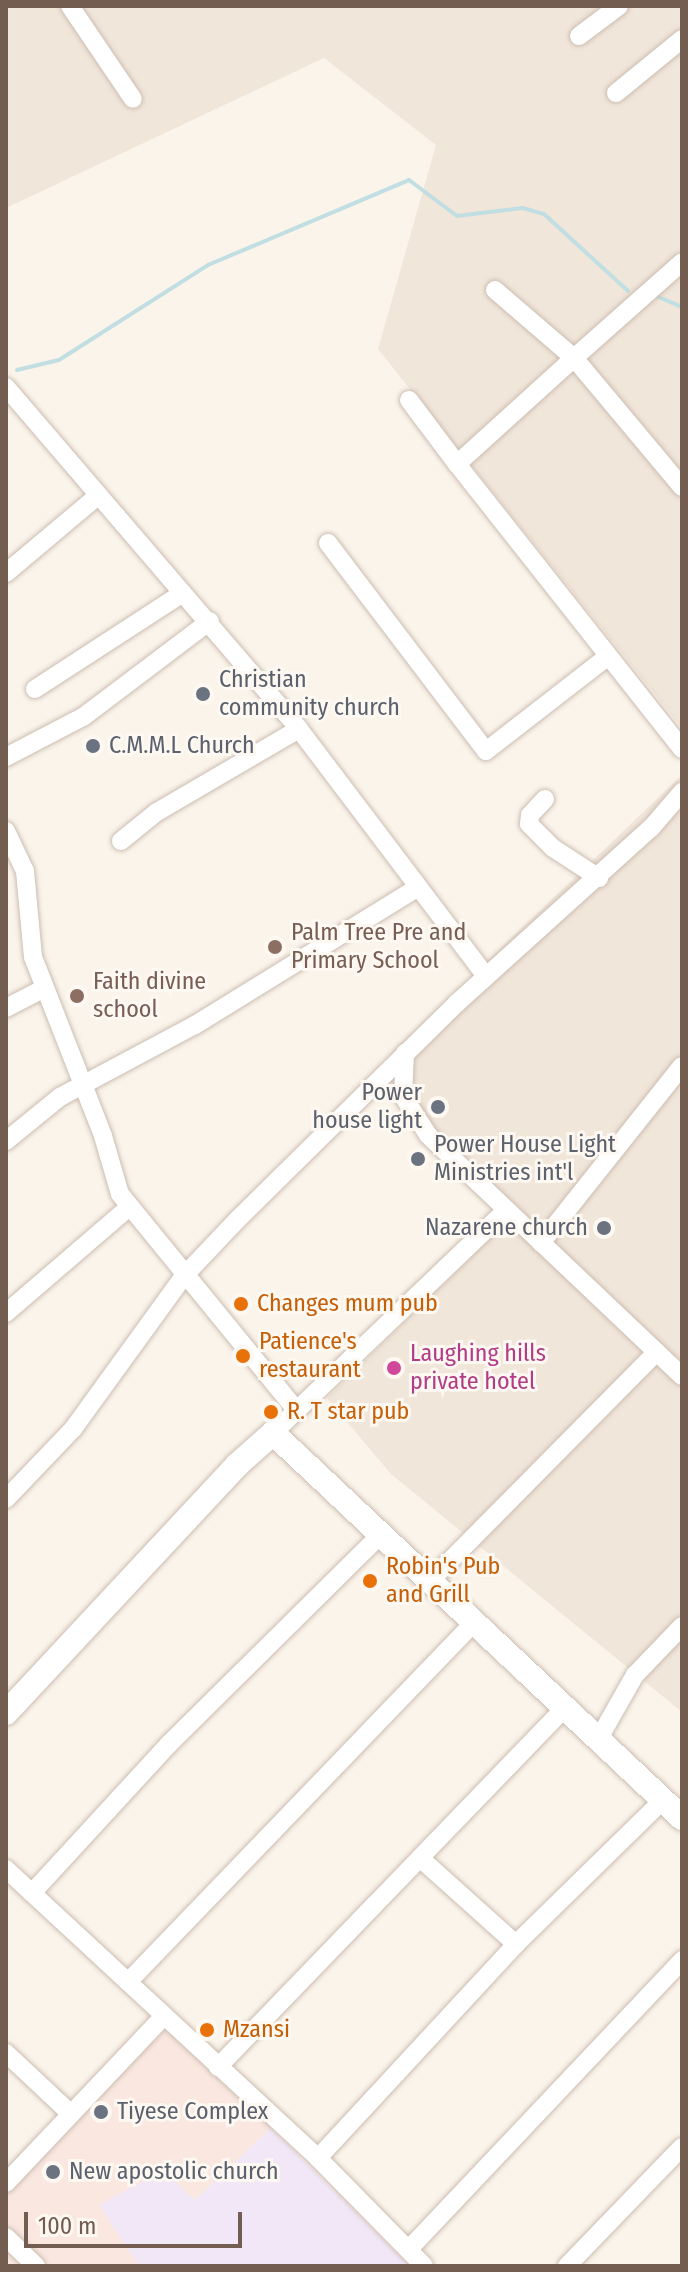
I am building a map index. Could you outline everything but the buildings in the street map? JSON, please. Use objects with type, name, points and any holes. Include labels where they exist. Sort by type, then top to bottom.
[{"type":"main road","points":[[6,1713],[237,1465],[273,1433],[682,1818]]},
{"type":"street","points":[[70,6],[133,99]]},
{"type":"street","points":[[579,36],[619,6]]},
{"type":"street","points":[[616,93],[682,39]]},
{"type":"street","points":[[457,464],[682,262]]},
{"type":"street","points":[[495,290],[574,358],[682,487]]},
{"type":"street","points":[[6,387],[95,498],[210,621],[299,729],[486,976]]},
{"type":"street","points":[[409,400],[682,749]]},
{"type":"street","points":[[6,573],[95,498]]},
{"type":"street","points":[[328,543],[486,751],[607,657]]},
{"type":"street","points":[[35,689],[183,593]]},
{"type":"street","points":[[6,757],[83,717],[210,621]]},
{"type":"street","points":[[121,841],[157,812],[299,729]]},
{"type":"street","points":[[6,1499],[73,1429],[183,1277],[405,1053],[486,976],[599,878],[682,792]]},
{"type":"street","points":[[545,799],[530,815],[529,824],[553,848],[599,878]]},
{"type":"street","points":[[6,831],[25,871],[27,933],[43,989],[83,1083],[128,1208],[297,1411]]},
{"type":"street","points":[[6,1141],[83,1083],[195,1025],[417,888]]},
{"type":"street","points":[[6,1008],[43,989]]},
{"type":"street","points":[[405,1053],[401,1084],[409,1108],[428,1135],[682,1376]]},
{"type":"street","points":[[541,1243],[682,1066]]},
{"type":"street","points":[[6,1313],[128,1208]]},
{"type":"street","points":[[273,1433],[506,1210]]},
{"type":"street","points":[[430,1581],[657,1352]]},
{"type":"street","points":[[32,1893],[168,1745],[381,1534]]},
{"type":"street","points":[[128,1982],[473,1623]]},
{"type":"street","points":[[598,1740],[635,1675],[682,1626]]},
{"type":"street","points":[[218,2067],[565,1708]]},
{"type":"street","points":[[318,2158],[516,1944],[663,1800]]},
{"type":"street","points":[[420,1858],[516,1944]]},
{"type":"street","points":[[6,1869],[318,2158],[424,2266]]},
{"type":"street","points":[[409,2249],[682,1960]]},
{"type":"street","points":[[6,2183],[164,2016]]},
{"type":"street","points":[[6,2053],[71,2114]]},
{"type":"street","points":[[567,2266],[682,2147]]},
{"type":"street","points":[[6,2237],[36,2266]]},
{"type":"shaded area","points":[[6,6],[682,6],[682,728],[378,349],[436,145],[324,58],[6,208]]},
{"type":"shaded area","points":[[682,775],[682,1712],[391,1474],[327,1398],[506,1223],[384,1089],[391,1053]]},
{"type":"shaded area","points":[[166,2023],[271,2128],[195,2200],[100,2205],[139,2266],[6,2266],[6,2193]]},
{"type":"shaded area","points":[[271,2128],[410,2266],[139,2266],[99,2205],[163,2171],[195,2200]]},
{"type":"waterway","points":[[17,370],[59,360],[208,265],[409,180],[457,216],[523,208],[544,214],[628,291]]},
{"type":"waterway","points":[[656,296],[682,307]]},
{"type":"place","name":"Christian community church","points":[[203,694]]},
{"type":"place","name":"C.M.M.L Church","points":[[93,746]]},
{"type":"place","name":"Palm Tree Pre and Primary School","points":[[275,947]]},
{"type":"place","name":"Faith divine school","points":[[77,996]]},
{"type":"place","name":"Power house light","points":[[438,1107]]},
{"type":"place","name":"Power House Light Ministries int'l","points":[[418,1159]]},
{"type":"place","name":"Nazarene church","points":[[604,1228]]},
{"type":"place","name":"Changes mum pub","points":[[241,1304]]},
{"type":"place","name":"Patience's restaurant","points":[[243,1356]]},
{"type":"place","name":"Laughing hills private hotel","points":[[394,1368]]},
{"type":"place","name":"R. T star pub","points":[[271,1412]]},
{"type":"place","name":"Robin's Pub and Grill","points":[[370,1581]]},
{"type":"place","name":"Mzansi","points":[[207,2030]]},
{"type":"place","name":"Tiyese Complex","points":[[101,2112]]},
{"type":"place","name":"New apostolic church","points":[[53,2172]]}]
